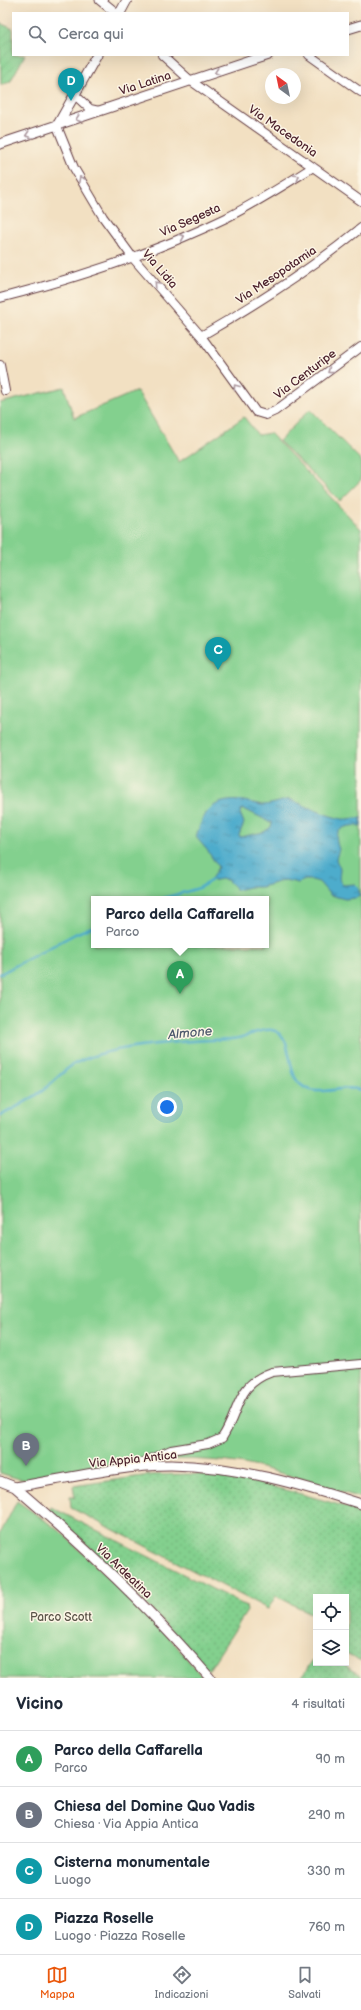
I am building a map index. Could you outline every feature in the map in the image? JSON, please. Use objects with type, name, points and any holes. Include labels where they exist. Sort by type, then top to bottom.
[{"type":"street","points":[[100,0],[115,12]]},
{"type":"street","points":[[121,12],[127,0]]},
{"type":"street","points":[[349,29],[361,24]]},
{"type":"street","points":[[0,144],[57,126],[76,96],[96,56]]},
{"type":"street","name":"Via Macedonia","points":[[163,56],[191,80],[361,201]]},
{"type":"street","name":"Via Latina","points":[[57,126],[265,56]]},
{"type":"street","points":[[310,56],[361,92]]},
{"type":"street","points":[[76,96],[90,109],[99,111]]},
{"type":"street","name":"Via Lidia","points":[[57,126],[70,158],[90,196],[133,258],[201,336],[252,409],[262,415]]},
{"type":"street","name":"Via Segesta","points":[[0,298],[72,278],[133,258],[228,217],[313,167]]},
{"type":"street","name":"Via Mesopotamia","points":[[201,336],[275,292],[361,228]]},
{"type":"street","name":"Via Centuripe","points":[[262,415],[275,411],[361,347]]},
{"type":"street","points":[[0,365],[5,391]]},
{"type":"street","points":[[125,1469],[150,1460],[171,1450],[208,1444],[222,1438],[241,1395],[249,1384],[261,1376],[272,1372],[361,1364]]},
{"type":"street","name":"Via Appia Antica","points":[[15,1487],[125,1469],[170,1465],[212,1467],[253,1473],[361,1504]]},
{"type":"street","points":[[0,1481],[15,1487]]},
{"type":"street","name":"Via Ardeatina","points":[[15,1487],[62,1527],[130,1593],[178,1641],[210,1678]]},
{"type":"green space","points":[[0,23],[12,29],[12,56],[24,56],[10,82],[1,85]]},
{"type":"green space","points":[[64,387],[74,418],[137,391],[179,462],[244,417],[258,435],[270,433],[361,529],[361,1498],[311,1483],[312,1481],[257,1467],[238,1463],[196,1459],[139,1461],[32,1480],[19,1479],[0,1473],[0,403]]},
{"type":"green space","points":[[310,409],[361,460],[361,480],[340,501],[279,441]]},
{"type":"green space","points":[[188,1474],[232,1478],[275,1487],[361,1511],[361,1661],[349,1655],[349,1594],[313,1594],[313,1614],[276,1596],[268,1609],[71,1508],[70,1497],[75,1497],[73,1486],[149,1475]]},
{"type":"green space","name":"Parco Scott","points":[[17,1501],[60,1531],[174,1643],[203,1678],[0,1678],[0,1534]]},
{"type":"green space","points":[[51,1507],[246,1606],[247,1611],[208,1671],[111,1567],[49,1511]]},
{"type":"green space","points":[[313,1660],[313,1666],[346,1666],[361,1675],[361,1678],[301,1678]]},
{"type":"water","points":[[289,799],[322,813],[342,819],[361,818],[361,826],[344,827],[338,833],[337,842],[339,849],[336,859],[340,869],[339,877],[341,883],[343,885],[355,884],[358,887],[360,896],[345,899],[330,895],[319,882],[312,880],[305,880],[298,883],[285,880],[261,887],[249,887],[237,890],[227,880],[221,879],[210,881],[218,867],[196,837],[203,819],[212,807],[225,801],[244,801],[262,805]],"holes":[[[244,809],[272,823],[271,827],[264,832],[240,837],[239,835],[244,823],[240,813],[241,810]]]},
{"type":"waterway","points":[[171,896],[199,888],[212,880]]},
{"type":"waterway","points":[[0,974],[75,934],[91,927]]},
{"type":"waterway","name":"Almone","points":[[0,1116],[37,1095],[71,1066],[86,1059],[126,1048],[194,1041],[237,1039],[267,1030],[272,1030],[279,1033],[284,1038],[296,1078],[300,1084],[307,1089],[314,1091],[346,1088],[361,1090]]},
{"type":"place","name":"Piazza Roselle","points":[[71,101]]},
{"type":"place","name":"Cisterna monumentale","points":[[218,670]]},
{"type":"place","name":"Parco della Caffarella","points":[[180,994]]},
{"type":"place","name":"Chiesa del Domine Quo Vadis","points":[[26,1466]]}]
